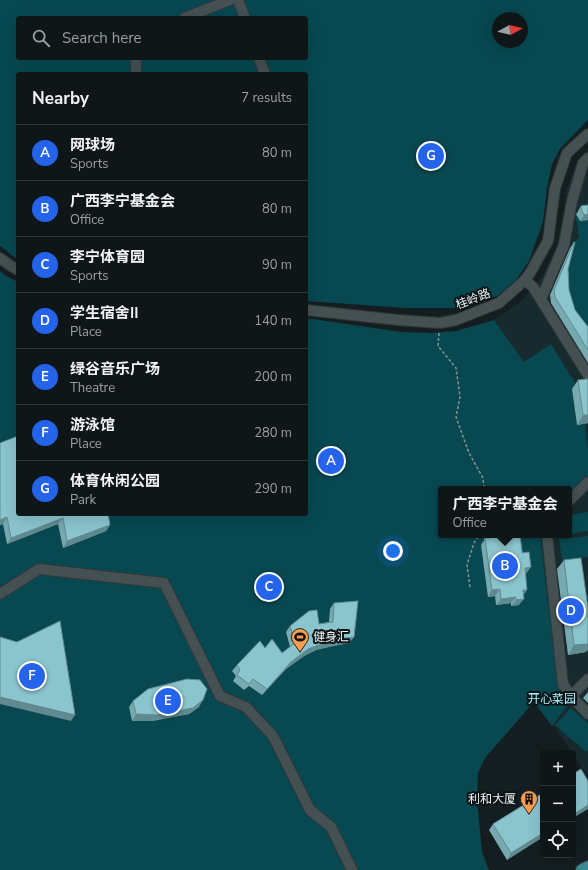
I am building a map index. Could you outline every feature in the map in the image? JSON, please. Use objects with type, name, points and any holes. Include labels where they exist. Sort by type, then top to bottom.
[{"type":"main road","points":[[582,870],[588,866]]},
{"type":"street","points":[[189,16],[230,0]]},
{"type":"street","points":[[238,0],[244,16]]},
{"type":"street","points":[[136,60],[136,72]]},
{"type":"street","points":[[260,60],[264,72]]},
{"type":"street","name":"桂岭路","points":[[308,310],[440,323],[456,320],[499,303],[525,280],[548,242],[555,188],[567,153],[588,134]]},
{"type":"street","points":[[541,299],[564,245],[572,201],[583,162],[588,158]]},
{"type":"street","points":[[0,258],[16,269]]},
{"type":"street","points":[[525,280],[533,287],[541,299],[588,376]]},
{"type":"street","points":[[572,498],[588,482]]},
{"type":"street","points":[[548,538],[563,684],[588,714]]},
{"type":"street","points":[[0,594],[39,569],[164,583],[220,696],[246,707],[273,736],[310,810],[331,827],[352,870]]},
{"type":"street","points":[[572,696],[588,679]]},
{"type":"path","points":[[440,323],[438,346],[456,368],[460,398],[456,417],[469,453],[483,478],[484,486]]},
{"type":"path","points":[[470,587],[467,565],[477,538]]},
{"type":"shaded area","points":[[588,150],[588,778],[576,760],[576,750],[570,750],[554,726],[553,727],[534,701],[537,538],[572,538],[572,486],[573,483],[562,418],[494,320],[520,302],[540,280],[556,248],[563,218],[567,188],[578,160]]},
{"type":"green space","points":[[0,0],[588,0],[588,120],[560,149],[552,164],[547,188],[543,222],[529,261],[516,280],[497,296],[454,308],[405,308],[308,301],[308,72],[16,72],[16,258],[0,246]]},
{"type":"green space","points":[[574,213],[576,213],[580,221],[588,220],[588,336],[571,316],[563,275],[573,245],[579,237]]},
{"type":"green space","name":"开心菜园","points":[[0,271],[16,281],[16,516],[308,516],[308,318],[401,332],[432,333],[456,331],[494,320],[524,362],[551,344],[577,386],[572,389],[577,424],[585,424],[588,448],[588,476],[572,492],[572,486],[438,486],[438,538],[540,538],[554,643],[571,701],[552,726],[534,702],[485,758],[478,773],[477,800],[482,852],[489,870],[0,870]]},
{"type":"green space","points":[[588,512],[588,531],[572,534],[572,515]]},
{"type":"green space","points":[[588,536],[588,557],[562,560],[559,539]]},
{"type":"green space","points":[[571,708],[588,723],[588,750],[586,752],[555,725]]},
{"type":"building","points":[[588,205],[588,214],[584,215],[581,206]]},
{"type":"building","points":[[574,242],[568,269],[569,290],[575,310],[588,327],[588,350],[555,297],[554,290]]},
{"type":"building","points":[[588,379],[588,415],[583,415],[578,380]]},
{"type":"building","points":[[16,437],[16,516],[108,516],[110,525],[67,541],[63,518],[11,538],[7,517],[0,520],[0,443]]},
{"type":"building","points":[[485,538],[520,538],[522,553],[529,552],[531,567],[525,568],[527,590],[523,590],[524,599],[516,600],[516,597],[501,599],[500,589],[492,590]]},
{"type":"building","points":[[581,558],[588,608],[588,644],[574,645],[564,560]]},
{"type":"building","name":"健身汇","points":[[358,601],[354,637],[338,639],[308,649],[291,662],[267,689],[253,679],[249,684],[237,675],[240,670],[237,665],[260,641],[265,648],[272,639],[282,653],[295,643],[290,626],[309,611],[317,610],[319,624],[333,622],[334,603]]},
{"type":"building","points":[[60,621],[75,715],[0,697],[0,637],[17,642]]},
{"type":"building","points":[[187,679],[200,680],[207,689],[203,700],[193,708],[157,715],[136,714],[133,701],[148,689]]},
{"type":"building","points":[[581,769],[588,781],[588,805],[576,813],[576,786],[576,772]]},
{"type":"building","name":"利和大厦","points":[[540,795],[540,835],[511,853],[493,824]]},
{"type":"place","name":"体育休闲公园","points":[[431,156]]},
{"type":"place","name":"网球场","points":[[331,461]]},
{"type":"place","name":"广西李宁基金会","points":[[505,566]]},
{"type":"place","name":"李宁体育园","points":[[269,587]]},
{"type":"place","name":"学生宿舍II","points":[[571,611]]},
{"type":"place","name":"健身汇","points":[[300,652]]},
{"type":"place","name":"游泳馆","points":[[32,676]]},
{"type":"place","name":"绿谷音乐广场","points":[[168,701]]},
{"type":"place","name":"利和大厦","points":[[529,814]]}]
